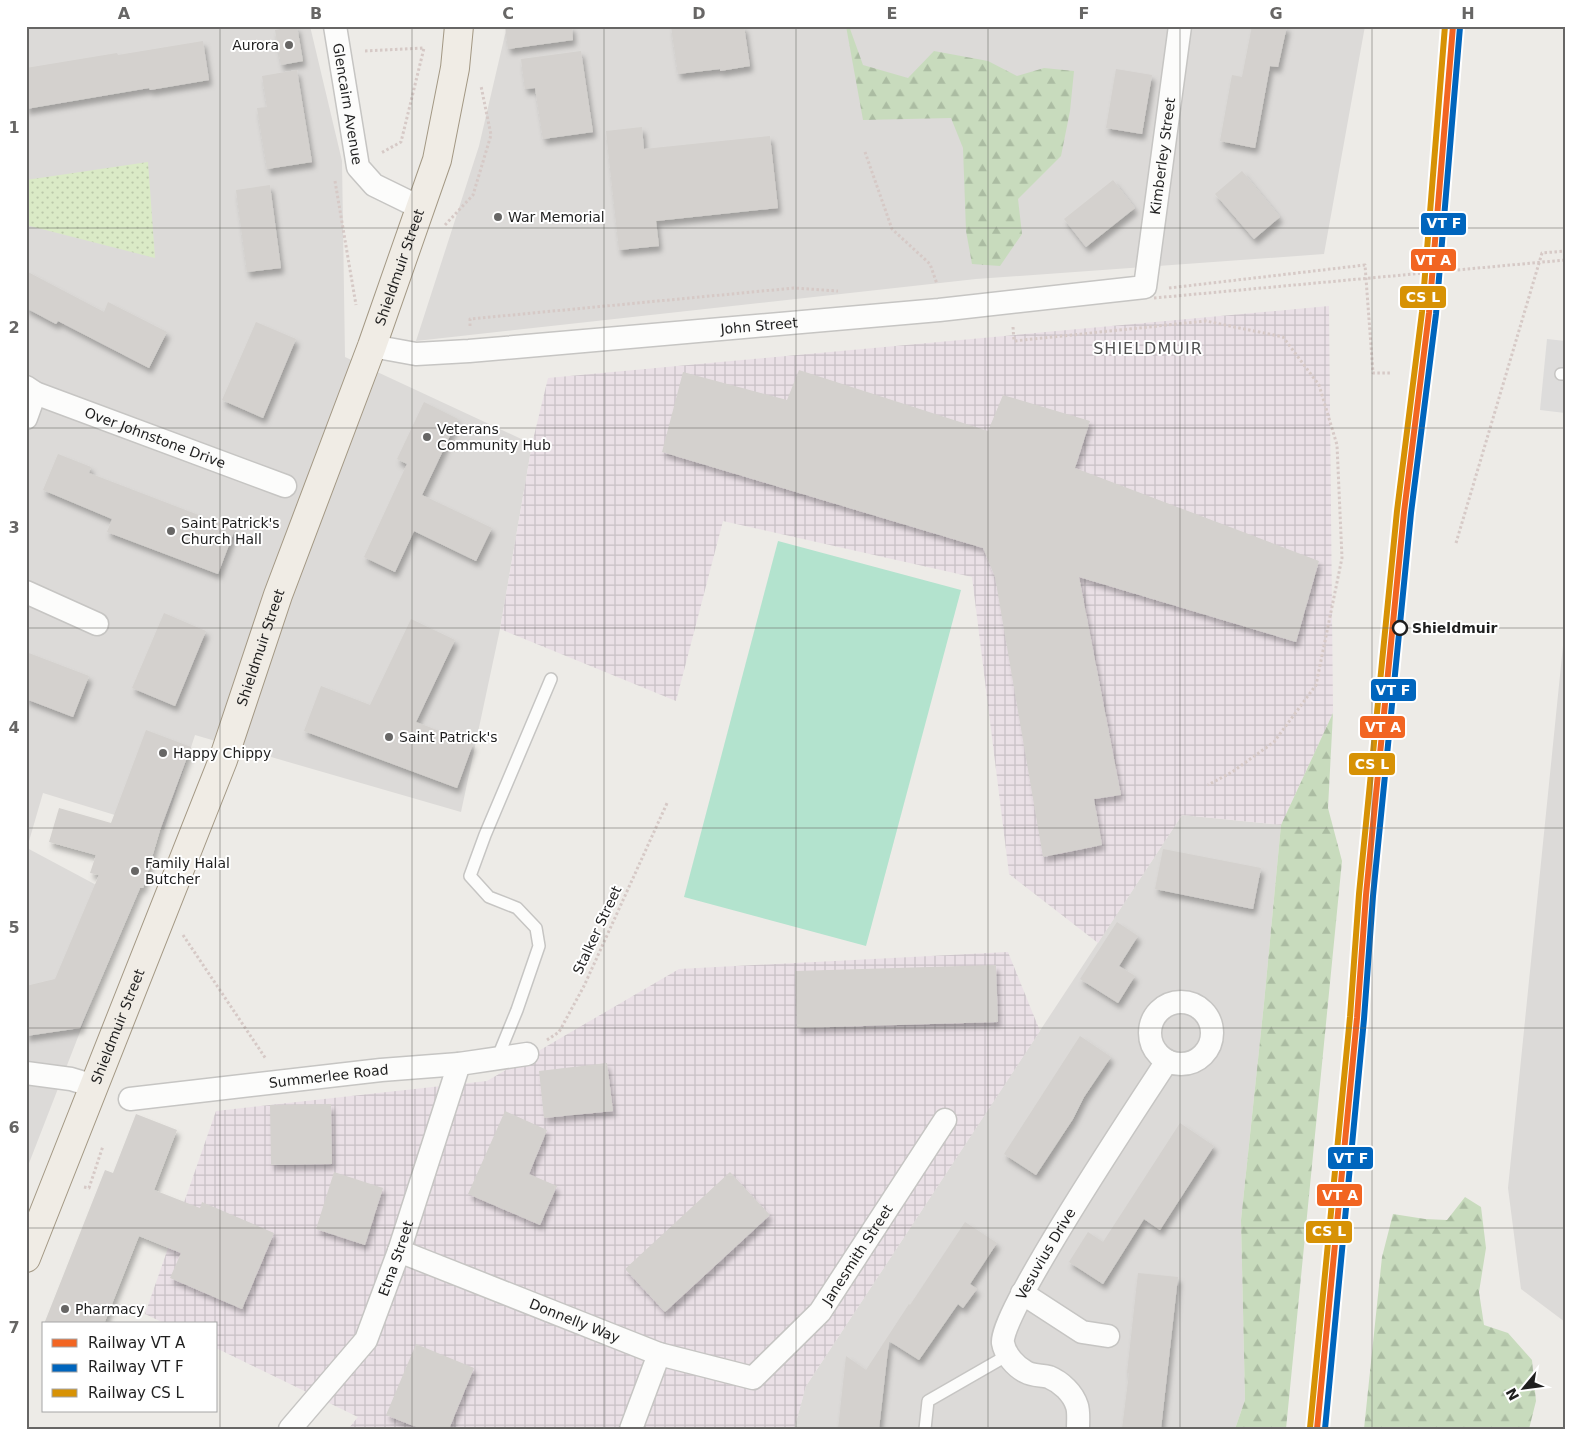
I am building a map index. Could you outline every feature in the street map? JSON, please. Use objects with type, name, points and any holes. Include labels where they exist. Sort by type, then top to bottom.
[{"type":"main road","name":"Shieldmuir Street","points":[[26,1258],[223,760],[278,595],[372,346],[437,160],[455,68],[460,26]]},
{"type":"street","name":"Glencairn Avenue","points":[[335,26],[358,167],[374,185],[419,207]]},
{"type":"street","name":"Kimberley Street","points":[[1150,293],[1180,26]]},
{"type":"street","name":"John Street","points":[[372,346],[416,354],[469,351],[1012,302],[1150,293]]},
{"type":"street","points":[[26,418],[31,390]]},
{"type":"street","name":"Over Johnstone Drive","points":[[31,390],[285,486]]},
{"type":"street","points":[[26,592],[98,624]]},
{"type":"street","name":"Summerlee Road","points":[[130,1099],[381,1070],[458,1064],[527,1054]]},
{"type":"street","name":"Vesuvius Drive","points":[[1008,1355],[1002,1342],[1006,1327],[1022,1293],[1074,1206],[1167,1061]]},
{"type":"street","name":"Etna Street","points":[[290,1429],[366,1340],[399,1251],[458,1064]]},
{"type":"street","points":[[26,1072],[72,1079],[94,1086]]},
{"type":"street","name":"Janesmith Street","points":[[753,1378],[820,1312],[944,1120]]},
{"type":"street","name":"Donnelly Way","points":[[399,1251],[659,1354],[753,1378]]},
{"type":"street","points":[[1022,1293],[1082,1332],[1108,1336]]},
{"type":"street","points":[[631,1429],[659,1354]]},
{"type":"street","points":[[1008,1355],[1026,1373],[1049,1377],[1067,1388],[1077,1406],[1078,1429]]},
{"type":"lane","points":[[497,1059],[517,1010],[539,946],[536,928],[517,908],[489,897],[470,876],[485,835],[552,680]]},
{"type":"lane","points":[[925,1429],[928,1401],[1008,1355]]},
{"type":"path","points":[[338,52],[424,48],[401,142],[335,180],[360,332],[372,346]]},
{"type":"path","points":[[865,152],[892,229],[930,264],[938,289],[939,310]]},
{"type":"path","points":[[1456,543],[1542,253],[1565,251]]},
{"type":"path","points":[[1150,293],[1565,260]]},
{"type":"path","points":[[1150,293],[1160,289],[1365,264],[1373,373],[1392,373]]},
{"type":"path","points":[[1565,283],[1565,290]]},
{"type":"path","points":[[469,351],[470,319],[794,288],[840,291]]},
{"type":"path","points":[[1012,302],[1014,341],[1206,321],[1282,336],[1319,385],[1337,445],[1342,558],[1316,685],[1274,742],[1232,772],[1208,785]]},
{"type":"path","name":"Stalker Street","points":[[527,1054],[559,1032],[584,986],[668,801]]},
{"type":"path","points":[[165,907],[262,1054],[283,1081]]},
{"type":"shaded area","points":[[26,26],[310,26],[342,161],[345,357],[532,444],[500,629],[461,812],[195,735],[164,830],[43,793],[27,848],[130,903],[26,1171]]},
{"type":"shaded area","points":[[507,26],[1365,26],[1324,254],[976,279],[416,341],[479,146]]},
{"type":"shaded area","points":[[1329,306],[1333,713],[1281,825],[1182,815],[1098,943],[1009,874],[972,577],[723,521],[676,701],[500,629],[532,444],[548,378]]},
{"type":"shaded area","points":[[1547,339],[1565,341],[1565,413],[1540,410]]},
{"type":"shaded area","points":[[1565,626],[1565,1322],[1521,1289],[1508,1188]]},
{"type":"shaded area","points":[[1182,815],[1281,825],[1241,1220],[1245,1400],[1235,1429],[794,1429],[806,1386]]},
{"type":"shaded area","points":[[1008,952],[1040,1031],[806,1386],[794,1429],[348,1429],[358,1417],[218,1349],[218,1322],[162,1322],[145,1314],[216,1111],[487,1081],[679,969]]},
{"type":"green space","points":[[846,26],[849,26],[863,65],[908,78],[934,51],[988,61],[1017,76],[1044,68],[1074,71],[1070,111],[1061,156],[1018,199],[1022,234],[1000,266],[972,264],[966,231],[963,148],[951,118],[863,120]]},
{"type":"green space","points":[[148,162],[155,258],[26,225],[26,180]]},
{"type":"green space","points":[[778,541],[961,590],[866,946],[684,897]]},
{"type":"green space","points":[[1333,713],[1328,808],[1342,861],[1286,1429],[1235,1429],[1245,1400],[1241,1220],[1281,825]]},
{"type":"green space","points":[[1465,1197],[1481,1207],[1486,1248],[1479,1292],[1484,1325],[1508,1333],[1532,1360],[1536,1401],[1529,1429],[1364,1429],[1382,1257],[1393,1214],[1447,1220]]},
{"type":"building","name":"Aurora","points":[[297,26],[303,61],[281,65],[275,30]]},
{"type":"building","points":[[505,26],[572,26],[573,40],[508,49]]},
{"type":"building","points":[[671,26],[744,26],[750,66],[720,71],[720,69],[678,74]]},
{"type":"building","points":[[1252,26],[1287,26],[1278,67],[1270,66],[1255,148],[1220,141],[1232,75],[1242,77]]},
{"type":"building","points":[[203,41],[209,80],[26,109],[26,68]]},
{"type":"building","points":[[581,51],[593,132],[543,139],[535,88],[525,89],[521,59]]},
{"type":"building","points":[[1116,69],[1152,75],[1142,134],[1106,128]]},
{"type":"building","points":[[297,70],[312,162],[267,169],[257,108],[267,107],[262,76]]},
{"type":"building","points":[[642,127],[644,149],[770,136],[778,208],[656,221],[659,246],[619,250],[606,131]]},
{"type":"building","points":[[1242,171],[1280,217],[1254,239],[1215,194]]},
{"type":"building","points":[[1113,180],[1135,208],[1086,247],[1064,219]]},
{"type":"building","points":[[270,185],[281,268],[247,272],[236,190]]},
{"type":"building","points":[[26,271],[104,312],[108,302],[167,332],[149,368],[58,321],[56,324],[26,308]]},
{"type":"building","points":[[256,322],[296,339],[263,418],[222,400]]},
{"type":"building","points":[[799,370],[988,431],[1003,395],[1090,421],[1075,468],[1319,561],[1296,642],[1079,577],[1121,795],[1094,799],[1102,845],[1043,857],[995,577],[983,548],[662,452],[683,372],[787,400]]},
{"type":"building","points":[[424,402],[458,419],[422,495],[492,528],[476,561],[414,531],[395,572],[364,557],[407,464],[397,459]]},
{"type":"building","name":"Saint Patrick's Church Hall","points":[[58,454],[91,467],[89,473],[235,529],[218,574],[107,532],[112,519],[43,490]]},
{"type":"building","points":[[164,613],[206,631],[175,706],[132,688]]},
{"type":"building","name":"Saint Patrick's","points":[[411,619],[455,640],[416,722],[473,744],[457,788],[304,731],[321,686],[370,705]]},
{"type":"building","points":[[26,652],[89,676],[73,717],[26,699]]},
{"type":"building","points":[[146,730],[191,747],[160,830],[143,888],[140,888],[80,1028],[26,1036],[26,986],[55,979],[99,875],[90,873],[96,855],[49,842],[59,808],[111,823]]},
{"type":"building","points":[[1163,849],[1261,868],[1253,909],[1155,889]]},
{"type":"building","points":[[1117,922],[1138,936],[1119,966],[1135,976],[1118,1003],[1080,979]]},
{"type":"building","points":[[996,965],[998,1022],[797,1028],[795,971]]},
{"type":"building","points":[[1080,1036],[1111,1057],[1036,1175],[1004,1154]]},
{"type":"building","points":[[607,1063],[613,1111],[544,1118],[539,1071]]},
{"type":"building","points":[[331,1104],[332,1164],[271,1165],[270,1105]]},
{"type":"building","points":[[505,1111],[547,1130],[529,1174],[557,1186],[540,1225],[468,1194]]},
{"type":"building","points":[[136,1114],[177,1130],[154,1190],[200,1208],[202,1202],[274,1233],[242,1309],[170,1278],[181,1253],[139,1236],[105,1322],[45,1322],[105,1170],[113,1173]]},
{"type":"building","points":[[1180,1123],[1214,1146],[1160,1230],[1144,1219],[1103,1284],[1069,1262],[1088,1232],[1103,1242]]},
{"type":"building","points":[[334,1172],[383,1188],[365,1245],[316,1229]]},
{"type":"building","points":[[730,1172],[770,1215],[665,1312],[625,1269]]},
{"type":"building","points":[[965,1222],[997,1243],[970,1284],[977,1289],[963,1308],[958,1304],[919,1360],[889,1341],[879,1429],[838,1429],[846,1356],[866,1370]]},
{"type":"building","points":[[1138,1273],[1178,1277],[1161,1429],[1122,1429]]},
{"type":"building","points":[[416,1344],[474,1368],[449,1429],[421,1429],[386,1415]]},
{"type":"transit line","points":[[1310,1428],[1350,1017],[1359,894],[1397,511],[1422,312],[1445,26]]},
{"type":"transit line","points":[[1317,1429],[1357,1018],[1366,895],[1404,512],[1429,313],[1453,26]]},
{"type":"transit line","points":[[1325,1429],[1364,1019],[1373,896],[1411,513],[1436,314],[1460,27]]},
{"type":"place","name":"Aurora","points":[[289,45]]},
{"type":"place","name":"War Memorial","points":[[498,217]]},
{"type":"place","name":"Veterans Community Hub","points":[[427,437]]},
{"type":"place","name":"Saint Patrick's Church Hall","points":[[171,531]]},
{"type":"place","name":"Shieldmuir","points":[[1400,628]]},
{"type":"place","name":"Saint Patrick's","points":[[389,737]]},
{"type":"place","name":"Happy Chippy","points":[[163,753]]},
{"type":"place","name":"Family Halal Butcher","points":[[135,871]]},
{"type":"place","name":"Pharmacy","points":[[65,1309]]},
{"type":"district","name":"SHIELDMUIR","points":[[1148,348]]}]
